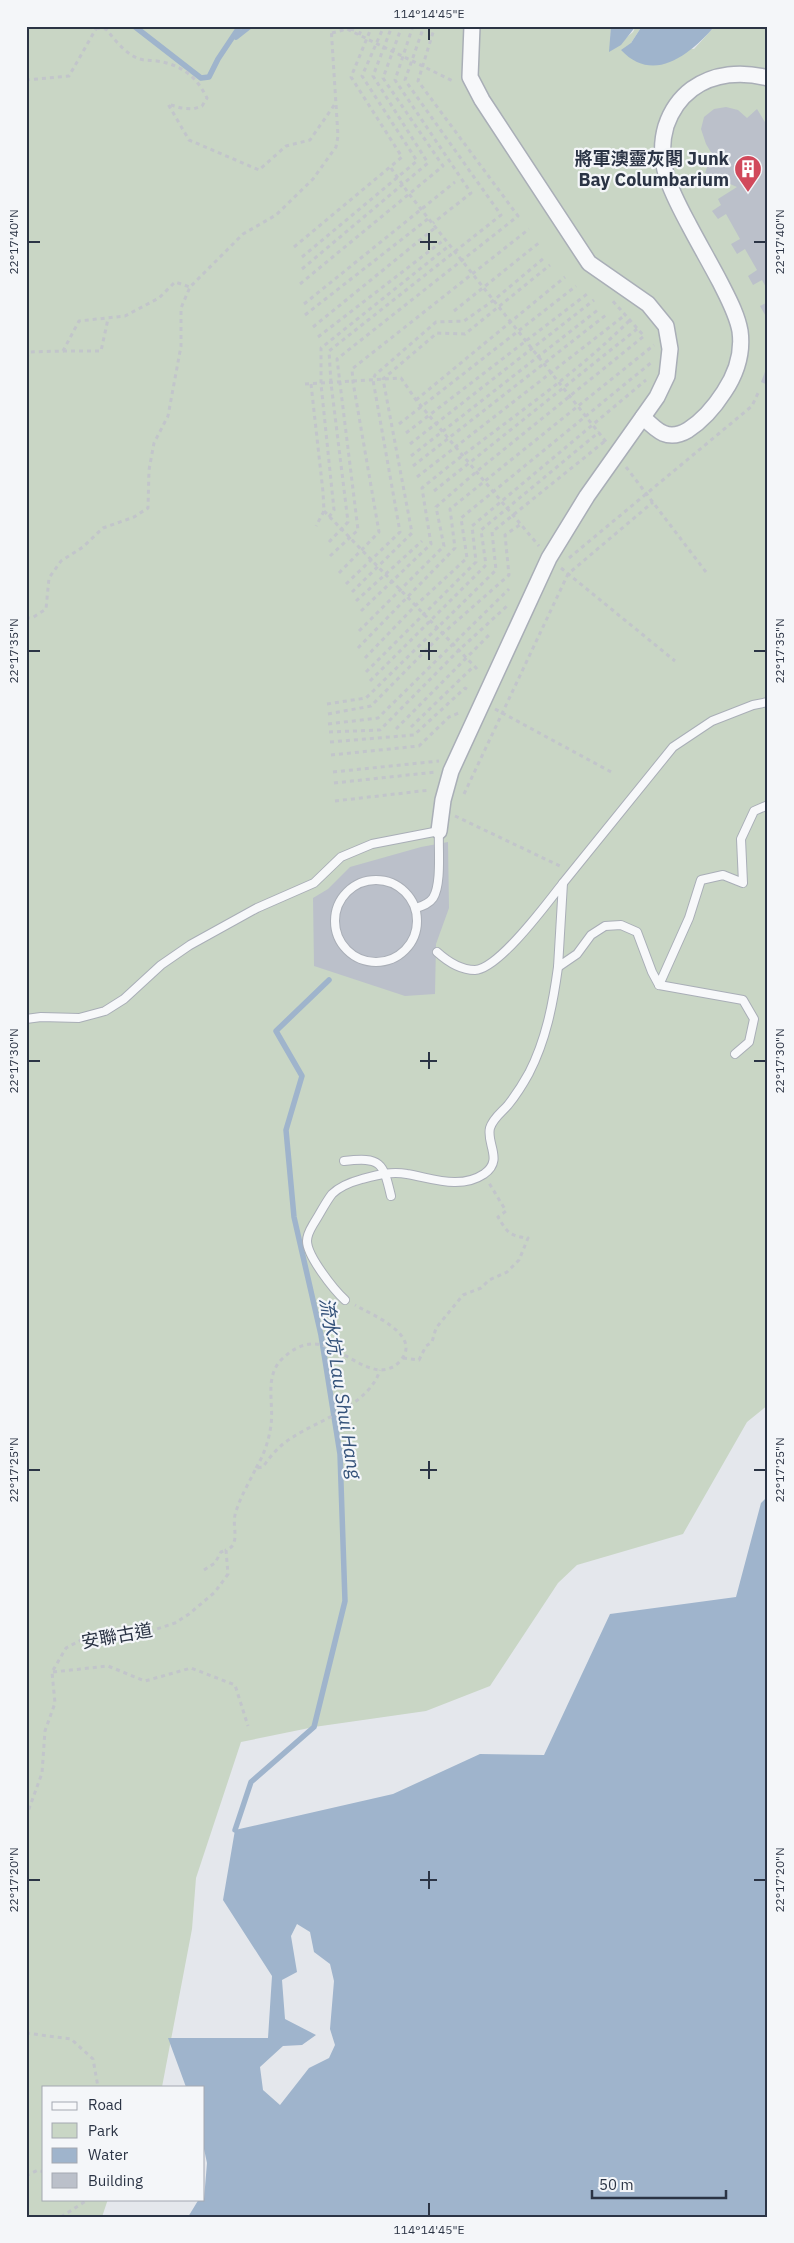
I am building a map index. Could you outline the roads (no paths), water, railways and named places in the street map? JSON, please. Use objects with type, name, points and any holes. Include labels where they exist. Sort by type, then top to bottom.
[{"type":"street","points":[[439,831],[446,788],[454,765],[490,683],[554,562],[616,454],[658,397],[667,376],[670,348],[666,326],[648,304],[590,263],[482,100],[470,77],[472,26]]},
{"type":"street","points":[[643,417],[658,432],[666,435],[680,435],[693,427],[711,409],[728,386],[737,365],[740,351],[740,331],[733,309],[673,195],[665,174],[662,152],[667,122],[683,96],[700,83],[718,76],[732,74],[752,74],[768,78]]},
{"type":"lane","points":[[437,952],[457,967],[477,970],[489,963],[513,943],[673,747],[712,721],[753,705],[768,702]]},
{"type":"lane","points":[[659,985],[689,918],[701,880],[723,875],[743,883],[741,839],[754,810],[768,805]]},
{"type":"lane","points":[[26,1019],[41,1017],[78,1018],[97,1015],[115,1006],[161,965],[215,930],[257,908],[314,883],[341,857],[372,844],[439,831],[437,888],[433,898],[425,906],[416,908]]},
{"type":"lane","points":[[370,880],[382,880],[394,884],[404,891],[416,908],[418,924],[411,944],[405,951],[387,961],[367,962],[357,958],[349,953],[337,936],[334,924],[338,906],[348,891],[358,884],[370,880]]},
{"type":"lane","points":[[346,1300],[337,1292],[309,1251],[307,1240],[309,1232],[333,1194],[343,1186],[354,1181],[386,1173],[406,1174],[428,1180],[452,1183],[484,1174],[493,1164],[494,1151],[489,1130],[494,1120],[508,1104],[529,1073],[544,1038],[553,1004],[558,967],[563,883]]},
{"type":"lane","points":[[558,967],[577,954],[591,935],[605,926],[621,925],[638,932],[652,972],[659,985]]},
{"type":"lane","points":[[659,985],[743,1000],[754,1019],[749,1042],[735,1054]]},
{"type":"lane","points":[[344,1162],[369,1161],[379,1164],[386,1173],[391,1196]]},
{"type":"water","points":[[611,26],[636,26],[621,45],[609,52]]},
{"type":"water","points":[[642,26],[715,26],[683,55],[671,62],[659,65],[646,65],[633,60],[621,50],[631,43]]},
{"type":"water","points":[[768,1496],[768,2217],[188,2217],[198,2200],[205,2200],[207,2163],[205,2154],[205,2086],[186,2086],[168,2038],[268,2038],[272,1976],[223,1900],[235,1830],[393,1794],[480,1754],[544,1755],[610,1614],[736,1597],[761,1503]],"holes":[[[297,1924],[310,1932],[314,1952],[330,1964],[334,1981],[330,2029],[335,2045],[329,2058],[309,2068],[280,2105],[263,2090],[260,2067],[283,2046],[302,2045],[316,2035],[285,2019],[282,1980],[297,1972],[291,1936]]]},
{"type":"waterway","points":[[134,26],[201,78],[209,77],[218,59],[240,26]]},
{"type":"waterway","points":[[236,37],[250,26]]},
{"type":"waterway","name":"流水坑 Lau Shui Hang","points":[[235,1830],[251,1782],[314,1727],[345,1601],[340,1454],[321,1335],[294,1217],[286,1130],[302,1076],[276,1031],[329,980]]},
{"type":"place","name":"將軍澳靈灰閣 Junk Bay Columbarium","points":[[748,193]]}]
